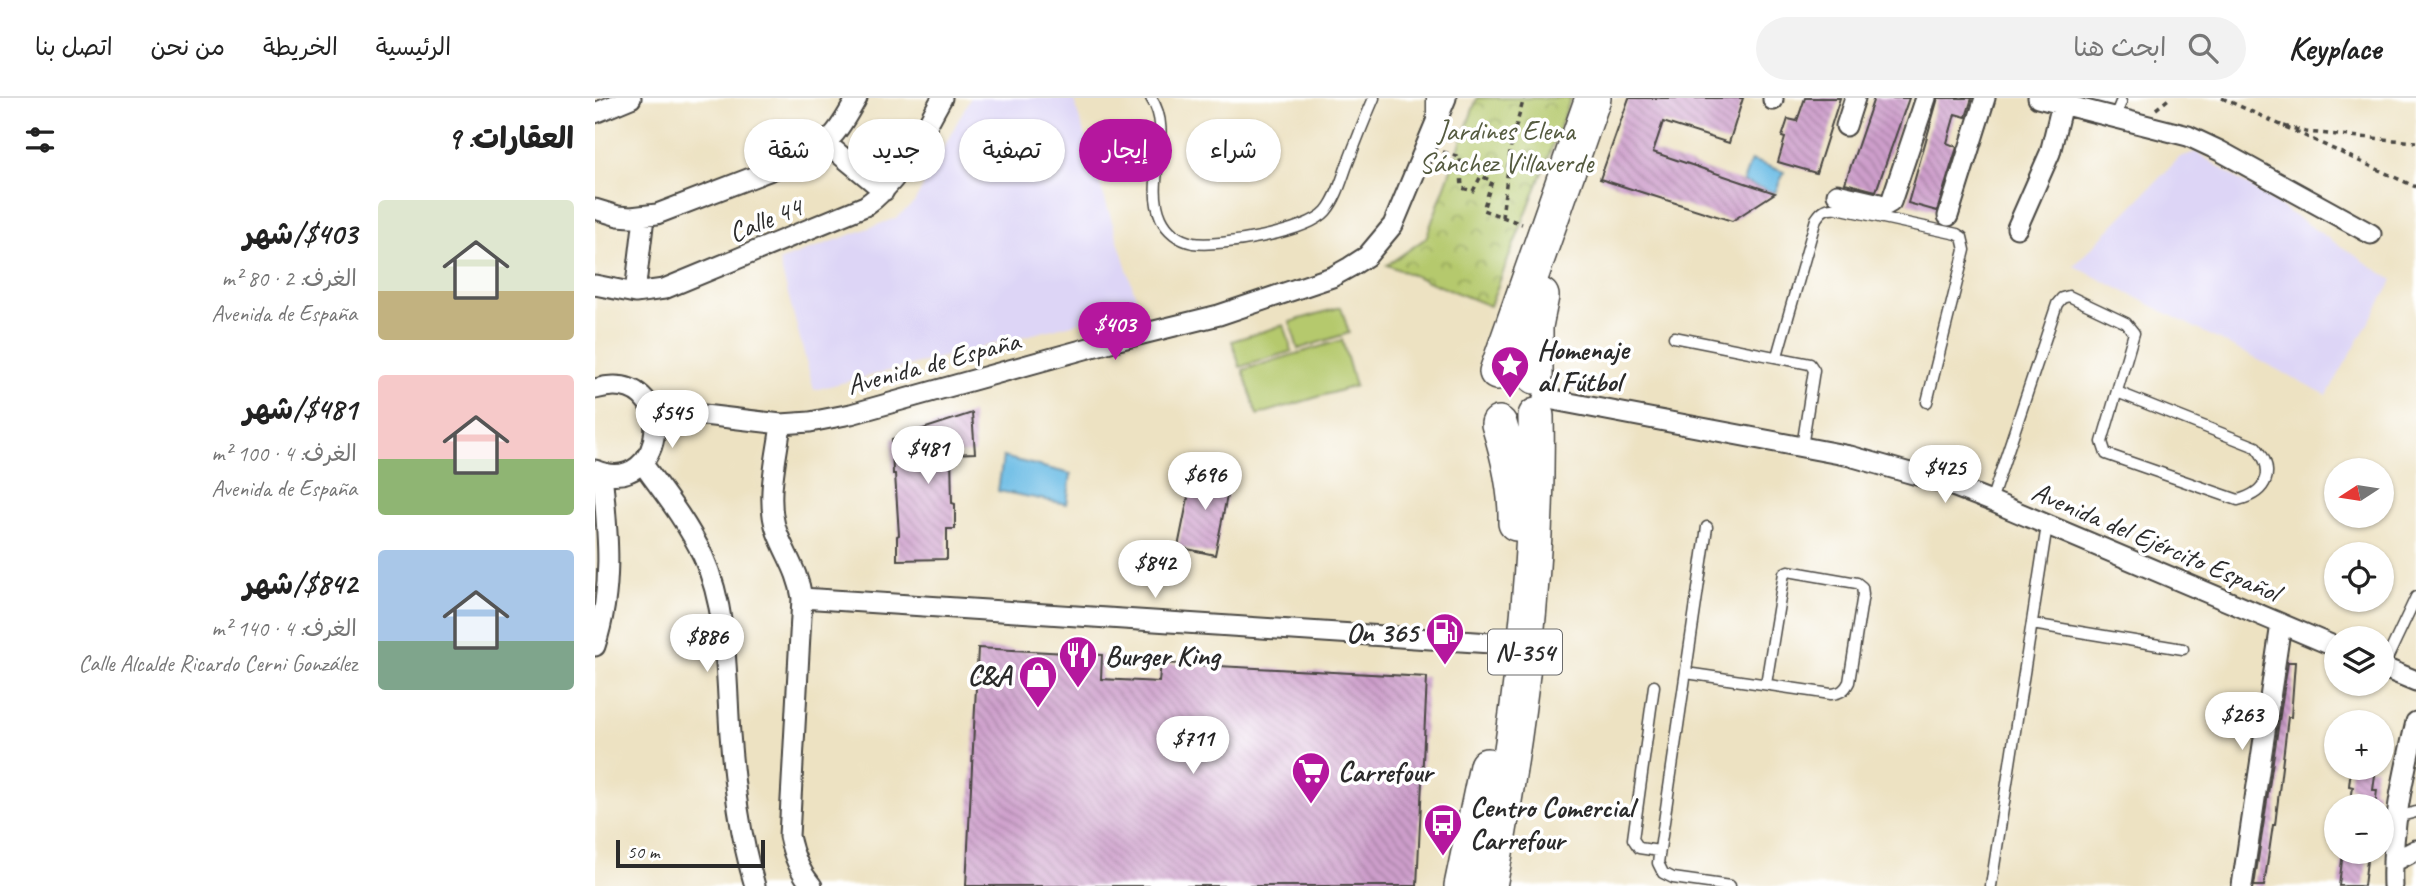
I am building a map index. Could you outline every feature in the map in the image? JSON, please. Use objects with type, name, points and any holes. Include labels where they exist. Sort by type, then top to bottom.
[{"type":"highway","name":"N-354","points":[[1462,886],[1490,751],[1506,644],[1516,517],[1514,486],[1499,424],[1492,419],[1484,403],[1486,386],[1497,372],[1593,98]]},
{"type":"highway","name":"N-354","points":[[1489,886],[1506,793],[1527,635],[1536,506],[1538,397],[1534,351],[1539,302],[1607,98]]},
{"type":"highway","points":[[1497,372],[1517,368],[1538,397],[1519,427],[1499,424]]},
{"type":"street","points":[[595,113],[631,98]]},
{"type":"street","points":[[834,136],[857,98]]},
{"type":"street","name":"Calle 44","points":[[595,285],[635,293],[664,289],[865,206],[884,191],[899,172],[942,98]]},
{"type":"street","name":"Avenida de España","points":[[656,422],[704,415],[781,424],[810,422],[851,414],[1101,344],[1219,315],[1332,277],[1367,256],[1393,225],[1446,98]]},
{"type":"street","points":[[1846,125],[1855,98]]},
{"type":"street","points":[[1837,194],[1886,205],[1891,202],[1926,98]]},
{"type":"street","points":[[1948,216],[1985,98]]},
{"type":"street","points":[[2038,98],[2063,104],[2118,109],[2188,136],[2371,234]]},
{"type":"street","points":[[2017,229],[2050,153],[2063,104]]},
{"type":"street","points":[[834,150],[884,191]]},
{"type":"street","points":[[595,209],[618,216],[644,217],[744,180]]},
{"type":"street","points":[[635,293],[644,217]]},
{"type":"street","points":[[595,646],[609,573],[608,532],[599,472],[623,473],[642,463],[653,444],[656,422],[643,398],[632,390],[620,386],[599,385]]},
{"type":"street","name":"Avenida del Ejército Español","points":[[1538,397],[1898,468],[1991,501],[2324,643]]},
{"type":"street","points":[[781,424],[772,507],[777,530],[795,567],[802,598],[789,836],[794,857],[812,886]]},
{"type":"street","points":[[642,463],[683,519],[704,557],[719,608],[735,792],[745,852],[755,886]]},
{"type":"street","points":[[802,598],[1506,644]]},
{"type":"street","points":[[2242,886],[2281,624]]},
{"type":"street","points":[[2394,672],[2416,681]]},
{"type":"street","points":[[2394,847],[2396,817],[2413,748],[2416,722]]},
{"type":"street","points":[[2394,861],[2416,850]]},
{"type":"street","points":[[2393,864],[2393,886]]},
{"type":"lane","points":[[1151,98],[1160,120],[1156,198],[1159,215],[1176,236],[1205,243],[1243,240],[1269,234],[1304,225],[1322,215],[1335,196],[1374,98]]},
{"type":"lane","points":[[1431,98],[1433,126]]},
{"type":"lane","points":[[1777,356],[1821,212],[1828,207],[1957,234],[1962,237],[1965,250],[1927,402]]},
{"type":"lane","points":[[1991,501],[2057,304],[2062,298],[2069,296],[2131,327],[2133,339],[2117,392],[2102,442],[2106,454],[2238,500],[2252,496],[2263,486],[2268,473],[2265,458],[2256,446],[2117,392]]},
{"type":"lane","points":[[1674,337],[1810,364],[1814,370],[1802,447]]},
{"type":"lane","points":[[1991,886],[2047,525]]},
{"type":"lane","points":[[1707,527],[1658,863],[1663,873],[1673,878],[1730,886]]},
{"type":"lane","points":[[1686,673],[1831,694],[1839,693],[1849,682],[1862,587],[1857,583],[1788,571],[1784,573],[1766,684]]},
{"type":"lane","points":[[2394,642],[2416,597]]},
{"type":"lane","points":[[2032,624],[2183,649]]},
{"type":"lane","points":[[693,643],[723,640]]},
{"type":"lane","points":[[1654,687],[1633,839],[1639,848],[1659,851]]},
{"type":"lane","points":[[2396,817],[2416,812]]},
{"type":"path","points":[[1502,217],[1511,144],[1524,98]]},
{"type":"path","points":[[2222,98],[2416,187]]},
{"type":"path","points":[[2250,113],[2306,132],[2416,142]]},
{"type":"path","points":[[1426,145],[1460,157],[1462,188],[1473,191],[1481,176],[1492,181],[1483,210],[1547,232]]},
{"type":"shaded area","points":[[970,98],[1073,98],[1080,119],[1079,182],[1100,182],[1139,307],[814,390],[779,261],[896,218],[914,203],[925,182],[945,182],[945,145]]},
{"type":"shaded area","points":[[2196,152],[2393,280],[2327,395],[2074,266],[2180,157]]},
{"type":"green space","name":"Jardines Elena Sánchez Villaverde","points":[[1477,98],[1571,98],[1490,306],[1387,265],[1426,238]]},
{"type":"green space","points":[[1341,307],[1349,333],[1298,349],[1290,322]]},
{"type":"green space","points":[[1284,325],[1292,351],[1240,367],[1232,341]]},
{"type":"green space","points":[[1342,340],[1355,386],[1257,415],[1243,370]]},
{"type":"water","points":[[1751,160],[1784,172],[1775,193],[1743,182]]},
{"type":"water","points":[[1003,457],[1071,474],[1067,504],[998,491]]},
{"type":"building","points":[[1629,98],[1743,98],[1729,143],[1663,122],[1653,152],[1775,193],[1732,221],[1600,179]]},
{"type":"building","points":[[1805,98],[1840,98],[1816,173],[1778,162],[1788,119],[1797,121]]},
{"type":"building","points":[[1874,98],[1909,98],[1876,191],[1845,183]]},
{"type":"building","points":[[1938,98],[1972,98],[1966,117],[1955,114],[1947,143],[1957,147],[1937,211],[1908,203]]},
{"type":"building","points":[[972,413],[975,453],[951,454],[955,529],[947,529],[947,559],[897,560],[899,535],[892,439]]},
{"type":"building","points":[[1194,468],[1231,476],[1215,555],[1178,547]]},
{"type":"building","points":[[978,648],[1102,655],[1101,679],[1159,682],[1161,663],[1427,677],[1417,886],[966,886]]},
{"type":"building","points":[[2288,662],[2295,662],[2291,717],[2288,717],[2275,825],[2264,886],[2254,886]]},
{"type":"building","points":[[2350,780],[2374,780],[2373,790],[2377,790],[2377,794],[2352,794],[2353,787],[2349,786]]},
{"type":"building","points":[[2342,864],[2367,864],[2364,886],[2339,886]]},
{"type":"place","name":"Homenaje al Fútbol","points":[[1510,399]]},
{"type":"place","name":"On 365","points":[[1445,666]]},
{"type":"place","name":"Burger King","points":[[1078,689]]},
{"type":"place","name":"C&A","points":[[1038,709]]},
{"type":"place","name":"Carrefour","points":[[1311,805]]},
{"type":"place","name":"Centro Comercial Carrefour","points":[[1443,857]]}]
